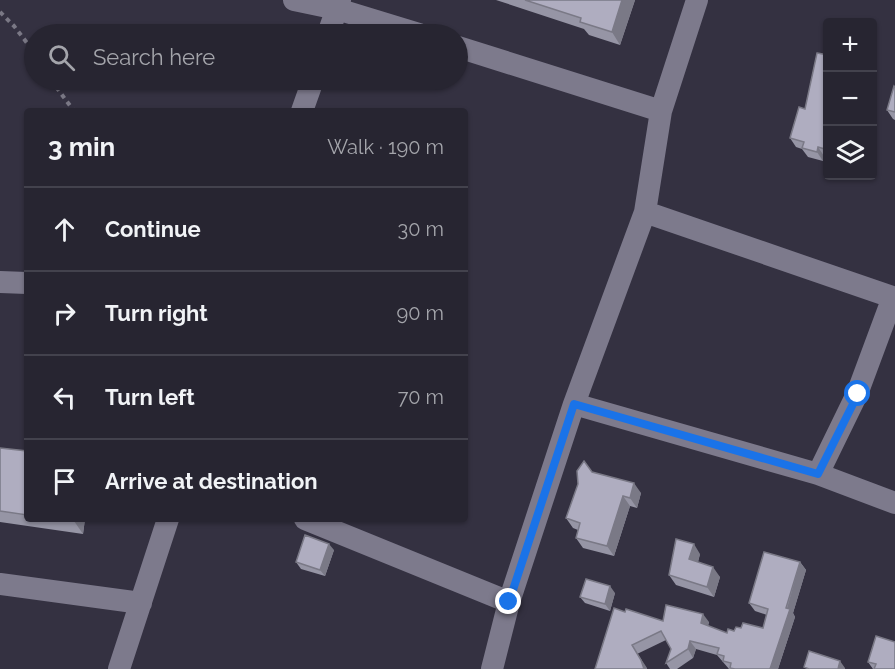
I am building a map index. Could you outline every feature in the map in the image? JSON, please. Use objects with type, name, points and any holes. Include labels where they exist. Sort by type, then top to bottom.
[{"type":"street","points":[[294,0],[339,4],[392,24]]},
{"type":"street","points":[[492,669],[509,602],[574,404],[645,212],[661,111],[697,0]]},
{"type":"street","points":[[332,24],[339,4]]},
{"type":"street","points":[[468,49],[661,111]]},
{"type":"street","points":[[303,108],[309,90]]},
{"type":"street","points":[[645,212],[894,297],[858,394],[818,474]]},
{"type":"street","points":[[0,282],[24,283]]},
{"type":"street","points":[[574,404],[818,474],[895,503]]},
{"type":"street","points":[[119,669],[167,522]]},
{"type":"street","points":[[312,522],[509,602]]},
{"type":"street","points":[[0,584],[141,603]]},
{"type":"path","points":[[0,12],[24,39]]},
{"type":"path","points":[[58,90],[72,108]]},
{"type":"building","points":[[525,0],[622,0],[612,32],[580,22],[581,18]]},
{"type":"building","points":[[817,53],[823,54],[823,148],[818,147],[817,152],[802,148],[804,142],[790,138],[799,107],[805,109]]},
{"type":"building","points":[[895,87],[895,112],[887,110]]},
{"type":"building","points":[[0,448],[24,451],[24,515],[0,511]]},
{"type":"building","points":[[584,461],[592,472],[634,483],[630,498],[623,496],[607,546],[576,538],[580,523],[566,518],[578,484],[577,471]]},
{"type":"building","points":[[305,535],[329,544],[320,570],[296,562]]},
{"type":"building","points":[[676,539],[694,544],[689,559],[713,567],[707,587],[669,575]]},
{"type":"building","points":[[764,552],[800,562],[786,608],[790,609],[770,669],[730,668],[731,663],[723,661],[724,656],[717,654],[719,648],[690,641],[688,649],[666,663],[671,649],[661,631],[632,645],[644,669],[595,669],[614,608],[625,612],[626,609],[663,621],[666,605],[703,614],[701,623],[727,633],[728,629],[734,631],[736,627],[741,628],[743,623],[763,628],[768,609],[749,603]]},
{"type":"building","points":[[586,579],[610,586],[605,604],[580,597]]},
{"type":"building","points":[[876,636],[895,642],[895,669],[874,669],[876,664],[868,662]]},
{"type":"building","points":[[809,651],[840,661],[838,669],[804,667]]},
{"type":"route","points":[[509,602],[574,404],[818,474],[858,394]]}]
